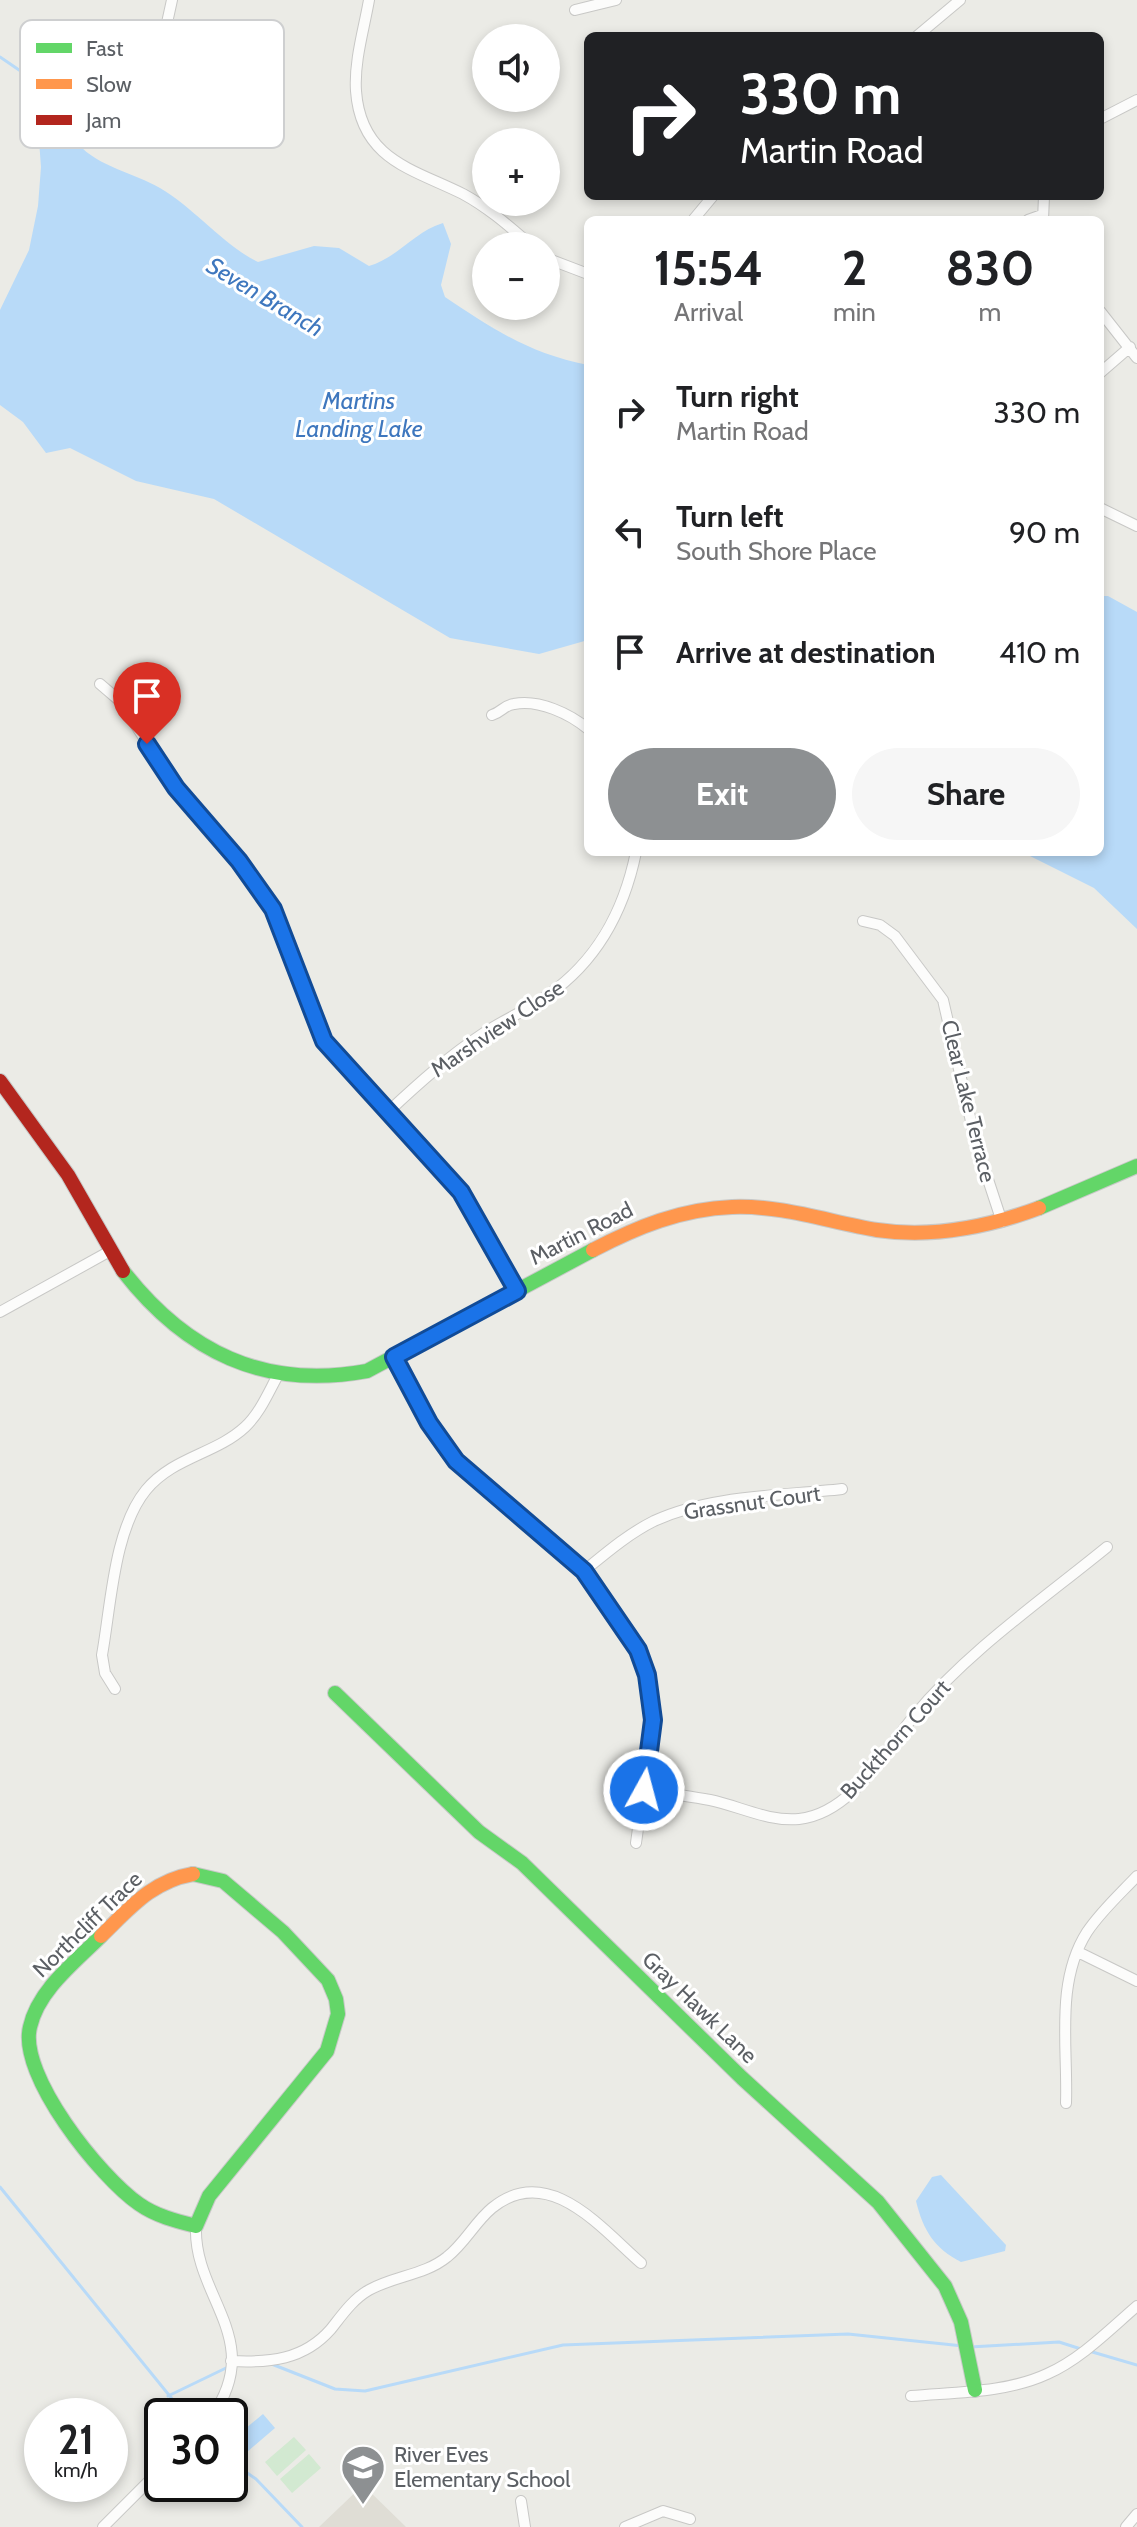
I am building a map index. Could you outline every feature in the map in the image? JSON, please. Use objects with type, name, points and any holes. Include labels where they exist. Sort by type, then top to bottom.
[{"type":"street","points":[[168,20],[172,0]]},
{"type":"street","points":[[369,0],[356,92],[362,119],[376,143],[405,170],[486,208],[515,232]]},
{"type":"street","points":[[575,10],[616,0]]},
{"type":"street","points":[[922,32],[960,0]]},
{"type":"street","points":[[1104,117],[1137,100]]},
{"type":"street","points":[[696,216],[710,200]]},
{"type":"street","points":[[560,263],[584,272]]},
{"type":"street","points":[[1104,316],[1137,358]]},
{"type":"street","points":[[1104,370],[1130,347]]},
{"type":"street","points":[[1104,510],[1137,526]]},
{"type":"street","points":[[100,684],[121,702],[176,788],[258,886],[285,935],[324,1041],[461,1192],[517,1291]]},
{"type":"street","points":[[492,715],[517,703],[533,704],[568,715],[584,726]]},
{"type":"street","name":"Marshview Close","points":[[389,1111],[456,1052],[547,996],[574,975],[601,942],[621,905],[635,856]]},
{"type":"street","name":"Clear Lake Terrace","points":[[863,921],[880,925],[895,936],[943,1000],[976,1143],[1002,1222]]},
{"type":"street","name":"Martin Road","points":[[0,1081],[67,1174],[110,1251],[140,1292],[178,1327],[234,1362],[278,1375],[342,1379],[367,1371],[635,1228],[703,1209],[769,1208],[862,1228],[907,1233],[957,1231],[1002,1222],[1137,1166]]},
{"type":"street","points":[[0,1312],[110,1251]]},
{"type":"street","points":[[394,1357],[429,1423],[456,1461],[584,1571],[638,1650],[647,1675],[653,1720],[636,1843]]},
{"type":"street","points":[[115,1689],[105,1673],[102,1655],[124,1533],[133,1510],[147,1489],[167,1470],[227,1441],[245,1427],[261,1408],[278,1375]]},
{"type":"street","name":"Grassnut Court","points":[[584,1571],[629,1535],[678,1512],[713,1504],[842,1489]]},
{"type":"street","name":"Buckthorn Court","points":[[644,1790],[712,1800],[778,1818],[801,1819],[825,1812],[857,1787],[917,1713],[956,1672],[1107,1547]]},
{"type":"street","name":"Gray Hawk Lane","points":[[335,1693],[479,1832],[522,1863],[742,2078],[878,2202],[945,2286],[961,2322],[975,2390]]},
{"type":"street","name":"Northcliff Trace","points":[[193,1874],[213,1877],[233,1887],[318,1966],[333,1989],[338,2013],[335,2033],[327,2051],[209,2196],[196,2226],[153,2213],[121,2189],[46,2093],[32,2068],[27,2042],[33,2015],[48,1992],[150,1889],[171,1878],[193,1874]]},
{"type":"street","points":[[1066,2103],[1065,2006],[1078,1952],[1105,1909],[1137,1876]]},
{"type":"street","points":[[1078,1952],[1137,1981]]},
{"type":"street","points":[[231,2361],[273,2361],[306,2349],[324,2336],[364,2293],[385,2281],[444,2260],[490,2210],[519,2194],[544,2193],[567,2200],[641,2263]]},
{"type":"street","points":[[196,2226],[198,2258],[226,2319],[231,2361],[221,2398]]},
{"type":"street","points":[[911,2396],[975,2390],[1046,2375],[1078,2355],[1137,2306]]},
{"type":"street","points":[[103,2527],[144,2486]]},
{"type":"street","points":[[521,2501],[525,2527]]},
{"type":"street","points":[[625,2527],[663,2511],[690,2519]]},
{"type":"street","points":[[1126,2527],[1137,2514]]},
{"type":"shaded area","name":"River Eves Elementary School","points":[[363,2485],[406,2527],[319,2527]]},
{"type":"green space","points":[[294,2437],[306,2450],[277,2476],[265,2462]]},
{"type":"green space","points":[[309,2454],[321,2468],[292,2493],[280,2479]]},
{"type":"water","name":"Martins Landing Lake","points":[[40,148],[82,148],[106,164],[160,188],[234,247],[258,262],[314,246],[339,248],[369,266],[443,223],[451,244],[441,285],[445,297],[472,314],[472,320],[481,320],[530,347],[584,364],[584,641],[539,654],[450,638],[214,499],[136,481],[70,448],[46,453],[23,422],[0,405],[0,310],[29,250],[38,206]]},
{"type":"water","points":[[1104,596],[1108,596],[1137,612],[1137,929],[1094,888],[1030,856],[1104,856]]},
{"type":"water","points":[[941,2175],[1006,2245],[1005,2251],[961,2262],[937,2244],[922,2221],[916,2201],[932,2177]]},
{"type":"water","points":[[263,2414],[275,2428],[248,2451],[248,2426]]},
{"type":"waterway","name":"Seven Branch","points":[[0,57],[20,71]]},
{"type":"waterway","points":[[0,2187],[171,2398]]},
{"type":"waterway","points":[[269,2363],[335,2389],[365,2391],[563,2345],[848,2334],[963,2346]]},
{"type":"waterway","points":[[970,2347],[1059,2342],[1081,2349]]},
{"type":"waterway","points":[[1089,2351],[1137,2365]]},
{"type":"waterway","points":[[168,2396],[226,2368]]},
{"type":"waterway","points":[[248,2473],[302,2527]]},
{"type":"traffic: fast","points":[[1039,1208],[1137,1166]]},
{"type":"traffic: fast","points":[[123,1271],[173,1323],[230,1358],[261,1369],[294,1375],[330,1375],[367,1371],[593,1250]]},
{"type":"traffic: fast","points":[[335,1693],[479,1832],[522,1863],[742,2078],[878,2202],[945,2286],[961,2322],[975,2390]]},
{"type":"traffic: fast","points":[[101,1936],[59,1977],[34,2013],[30,2047],[36,2071],[65,2123],[84,2149],[123,2191],[152,2212],[196,2226],[209,2196],[327,2051],[338,2014],[328,1980],[283,1932],[223,1881],[193,1874]]},
{"type":"traffic: slow","points":[[593,1250],[660,1221],[713,1208],[769,1209],[877,1230],[918,1233],[1000,1221],[1039,1208]]},
{"type":"traffic: slow","points":[[101,1936],[154,1889],[193,1874]]},
{"type":"traffic: jam","points":[[0,1081],[68,1175],[123,1271]]},
{"type":"place","name":"River Eves Elementary School","points":[[363,2506]]},
{"type":"route","points":[[147,744],[176,788],[239,861],[273,909],[324,1041],[337,1059],[433,1157],[461,1192],[484,1227],[517,1291],[394,1357],[429,1423],[456,1461],[486,1490],[555,1543],[584,1571],[638,1650],[647,1675],[653,1720],[644,1790]]}]
